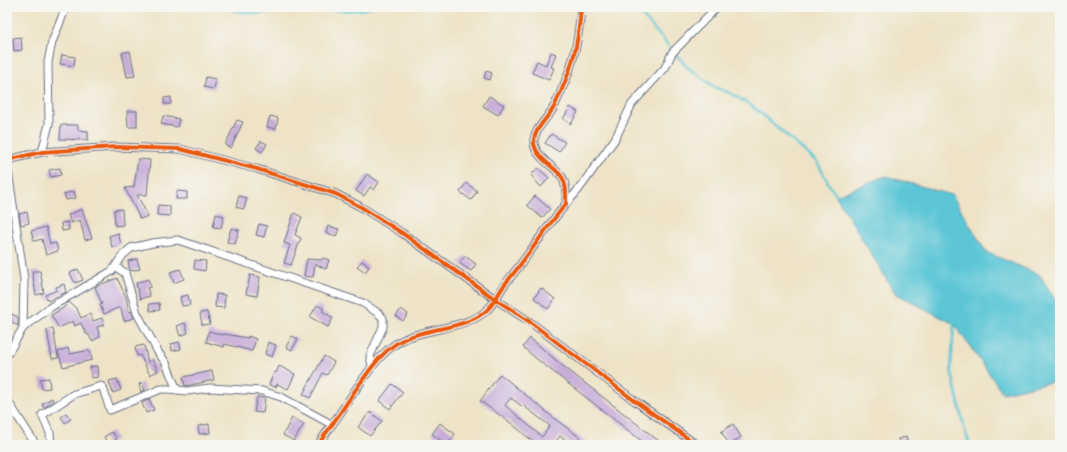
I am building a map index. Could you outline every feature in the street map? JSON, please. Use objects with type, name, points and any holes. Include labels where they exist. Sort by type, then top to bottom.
[{"type":"street","points":[[42,152],[49,124],[48,62],[52,42],[66,7]]},
{"type":"street","points":[[566,204],[565,184],[562,177],[538,153],[534,144],[535,136],[550,114],[568,79],[579,38],[581,7]]},
{"type":"street","points":[[318,445],[372,366],[395,345],[408,337],[465,322],[479,316],[488,309],[517,272],[551,221],[579,189],[615,139],[632,104],[665,68],[672,53],[717,7]]},
{"type":"street","points":[[7,160],[42,152],[115,147],[180,149],[336,194],[361,207],[402,233],[559,342],[635,401],[697,445]]},
{"type":"street","points":[[7,164],[24,279],[23,328]]},
{"type":"street","points":[[7,355],[23,328],[49,308],[80,289],[102,278],[116,267],[123,255],[131,248],[178,240],[363,303],[378,313],[382,318],[383,327],[370,356],[372,366]]},
{"type":"street","points":[[116,267],[125,273],[137,313],[158,352],[166,362],[177,390]]},
{"type":"street","points":[[51,445],[50,433],[42,415],[74,394],[102,386],[108,409],[113,411],[156,391],[169,388],[187,391],[217,388],[262,392],[281,396],[331,424]]},
{"type":"street","points":[[7,400],[36,445]]},
{"type":"water","points":[[885,176],[952,195],[986,252],[1040,275],[1060,308],[1060,380],[1003,393],[954,324],[895,293],[836,196]]},
{"type":"building","points":[[21,37],[22,50],[14,51],[13,38]]},
{"type":"building","points":[[130,51],[135,76],[127,77],[122,53]]},
{"type":"building","points":[[551,52],[556,54],[551,67],[554,68],[549,80],[532,73],[537,61],[546,65]]},
{"type":"building","points":[[62,55],[75,57],[74,66],[60,64]]},
{"type":"building","points":[[486,71],[492,73],[490,80],[484,78]]},
{"type":"building","points":[[206,77],[216,79],[214,89],[204,87]]},
{"type":"building","points":[[489,96],[504,105],[498,115],[483,106]]},
{"type":"building","points":[[171,97],[171,104],[164,104],[164,98]]},
{"type":"building","points":[[570,107],[578,112],[571,124],[563,119]]},
{"type":"building","points":[[127,111],[137,111],[137,127],[128,127]]},
{"type":"building","points":[[163,116],[179,119],[177,127],[161,124]]},
{"type":"building","points":[[270,116],[278,118],[276,129],[267,127]]},
{"type":"building","points":[[237,120],[243,122],[231,148],[225,145]]},
{"type":"building","points":[[61,125],[78,125],[78,130],[88,131],[88,140],[60,139]]},
{"type":"building","points":[[551,134],[565,142],[559,152],[545,143]]},
{"type":"building","points":[[261,141],[267,144],[262,152],[256,148]]},
{"type":"building","points":[[138,159],[150,160],[147,195],[137,195],[148,216],[140,219],[125,188],[134,187]]},
{"type":"building","points":[[60,168],[61,175],[51,177],[49,170]]},
{"type":"building","points":[[538,168],[549,178],[541,187],[531,175]]},
{"type":"building","points":[[367,174],[379,182],[374,190],[370,187],[364,196],[356,191]]},
{"type":"building","points":[[466,183],[477,191],[471,200],[460,192]]},
{"type":"building","points":[[74,191],[76,198],[66,200],[64,194]]},
{"type":"building","points":[[177,191],[187,192],[187,199],[176,199]]},
{"type":"building","points":[[239,196],[247,198],[244,209],[236,207]]},
{"type":"building","points":[[535,196],[550,209],[542,218],[527,205]]},
{"type":"building","points":[[158,205],[170,206],[170,216],[157,215]]},
{"type":"building","points":[[82,209],[92,238],[85,240],[80,220],[71,223],[68,215]]},
{"type":"building","points":[[122,209],[123,225],[115,226],[114,210]]},
{"type":"building","points":[[27,212],[29,223],[21,225],[19,214]]},
{"type":"building","points":[[294,213],[302,217],[295,235],[301,238],[291,265],[284,263],[290,245],[284,243]]},
{"type":"building","points":[[216,214],[224,216],[221,228],[213,227]]},
{"type":"building","points":[[68,222],[69,230],[62,231],[61,223]]},
{"type":"building","points":[[259,224],[267,226],[264,237],[256,235]]},
{"type":"building","points":[[328,226],[339,229],[336,236],[326,233]]},
{"type":"building","points":[[46,227],[50,244],[56,243],[58,251],[46,255],[42,239],[34,241],[31,231]]},
{"type":"building","points":[[231,228],[239,230],[235,244],[227,242]]},
{"type":"building","points":[[118,233],[121,244],[112,247],[109,236]]},
{"type":"building","points":[[465,256],[476,264],[471,271],[459,263]]},
{"type":"building","points":[[323,258],[329,260],[326,269],[315,264],[313,277],[304,276],[307,259],[321,260]]},
{"type":"building","points":[[137,259],[140,269],[130,271],[128,261]]},
{"type":"building","points":[[195,260],[206,261],[205,271],[194,269]]},
{"type":"building","points":[[362,261],[369,267],[365,272],[357,266]]},
{"type":"building","points":[[78,269],[83,280],[75,283],[70,273]]},
{"type":"building","points":[[180,269],[184,279],[174,283],[170,272]]},
{"type":"building","points":[[32,271],[40,271],[44,293],[36,295]]},
{"type":"building","points":[[250,275],[260,277],[257,296],[246,294]]},
{"type":"building","points":[[117,278],[126,297],[129,312],[131,311],[134,318],[124,321],[120,307],[104,314],[100,305],[102,304],[95,287]]},
{"type":"building","points":[[148,279],[151,287],[147,288],[150,296],[140,299],[136,283]]},
{"type":"building","points":[[64,284],[66,292],[48,301],[45,295],[57,290],[56,287]]},
{"type":"building","points":[[541,288],[555,299],[548,309],[534,298]]},
{"type":"building","points":[[216,294],[225,295],[224,308],[215,307]]},
{"type":"building","points":[[188,295],[190,305],[182,306],[180,297]]},
{"type":"building","points":[[69,302],[77,309],[81,318],[90,314],[93,321],[102,318],[104,325],[97,327],[100,337],[92,341],[88,334],[86,334],[81,323],[75,326],[73,321],[59,328],[51,315],[62,309]]},
{"type":"building","points":[[159,303],[160,310],[150,311],[149,304]]},
{"type":"building","points":[[317,305],[324,309],[322,311],[333,318],[328,327],[310,317]]},
{"type":"building","points":[[401,309],[408,314],[403,321],[396,316]]},
{"type":"building","points":[[7,312],[18,317],[18,326],[7,319]]},
{"type":"building","points":[[207,312],[210,324],[202,325],[200,313]]},
{"type":"building","points":[[185,323],[188,333],[180,336],[177,326]]},
{"type":"building","points":[[53,328],[58,358],[52,359],[47,330]]},
{"type":"building","points":[[209,331],[223,335],[248,338],[248,336],[256,339],[252,351],[225,344],[224,347],[206,342]]},
{"type":"building","points":[[292,336],[298,339],[292,350],[286,347]]},
{"type":"building","points":[[530,338],[558,362],[664,445],[647,445],[533,356],[523,347]]},
{"type":"building","points":[[179,342],[181,349],[172,351],[171,344]]},
{"type":"building","points":[[268,342],[276,345],[272,357],[265,354]]},
{"type":"building","points":[[144,345],[148,362],[152,359],[158,371],[150,375],[140,355],[137,356],[135,347]]},
{"type":"building","points":[[68,348],[70,354],[90,350],[92,360],[63,367],[58,352]]},
{"type":"building","points":[[324,356],[334,362],[327,375],[323,373],[310,398],[303,394]]},
{"type":"building","points":[[97,366],[98,377],[91,378],[90,367]]},
{"type":"building","points":[[279,366],[295,374],[288,389],[277,384],[276,387],[269,385],[274,372],[276,373]]},
{"type":"building","points":[[212,371],[214,380],[185,386],[183,377]]},
{"type":"building","points":[[500,374],[555,419],[590,445],[572,445],[560,436],[553,445],[537,445],[511,423],[480,401]],"holes":[[[511,398],[523,407],[524,406],[550,426],[542,437],[505,405]]]},
{"type":"building","points":[[49,378],[50,388],[42,389],[40,379]]},
{"type":"building","points":[[117,379],[121,390],[113,393],[109,381]]},
{"type":"building","points":[[142,383],[145,390],[141,392],[139,384]]},
{"type":"building","points":[[392,384],[403,392],[390,409],[379,401]]},
{"type":"building","points":[[257,397],[265,398],[263,413],[254,412]]},
{"type":"building","points":[[52,398],[53,401],[44,408],[42,404]]},
{"type":"building","points":[[149,399],[154,410],[146,413],[142,403]]},
{"type":"building","points":[[370,412],[382,421],[370,436],[358,427]]},
{"type":"building","points":[[66,413],[71,419],[65,423],[61,417]]},
{"type":"building","points":[[292,418],[304,424],[294,441],[283,435]]},
{"type":"building","points":[[440,423],[455,434],[447,445],[432,434]]},
{"type":"building","points":[[209,424],[210,433],[199,434],[198,426]]},
{"type":"building","points":[[733,424],[741,437],[730,445],[721,432]]},
{"type":"building","points":[[112,432],[117,439],[108,444],[104,437]]},
{"type":"building","points":[[906,437],[908,445],[900,445],[898,439]]},
{"type":"waterway","points":[[225,7],[237,11],[260,13],[305,9],[358,10],[372,7]]},
{"type":"waterway","points":[[635,7],[687,67],[716,88],[730,93],[752,106],[817,162],[831,188],[840,196]]},
{"type":"waterway","points":[[954,322],[951,369],[965,431],[970,445]]},
{"type":"cycle path","points":[[318,445],[371,368],[384,353],[400,341],[409,337],[472,320],[488,309],[505,284],[566,204],[564,180],[559,173],[539,154],[534,144],[534,139],[538,129],[554,107],[570,70],[576,47],[581,7]]},
{"type":"cycle path","points":[[7,160],[42,152],[115,147],[180,149],[257,169],[336,194],[361,207],[402,233],[530,322],[635,401],[697,445]]}]
